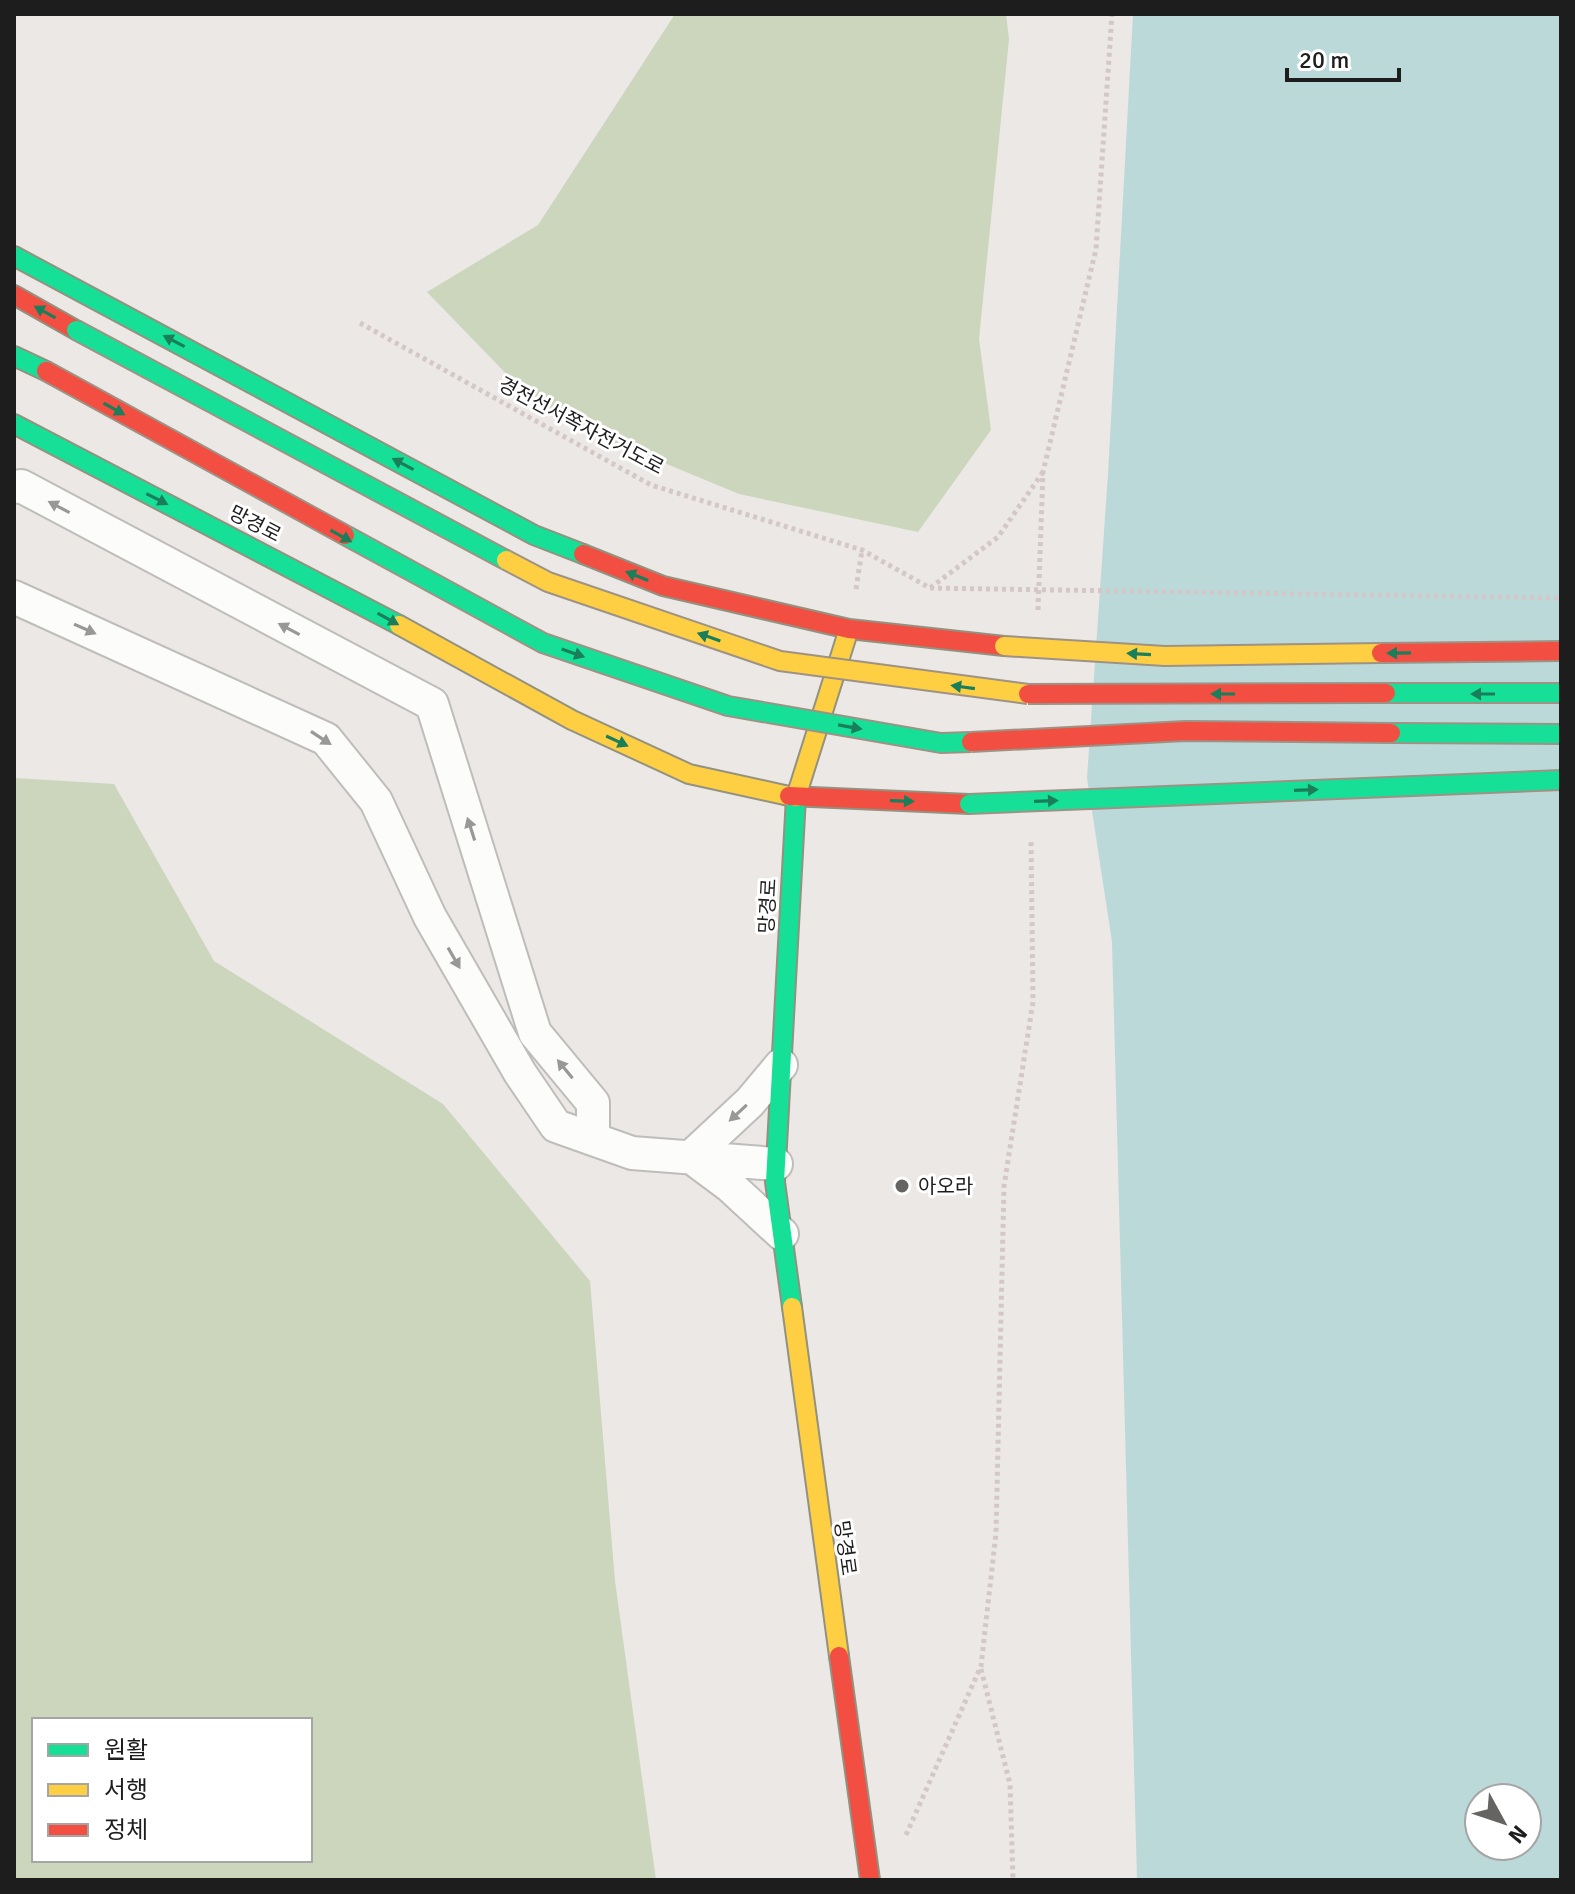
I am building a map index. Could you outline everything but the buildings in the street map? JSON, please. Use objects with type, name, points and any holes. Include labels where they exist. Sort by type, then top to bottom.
[{"type":"main road","points":[[14,256],[534,535],[663,586],[849,629],[1004,646],[1165,656],[1561,651]]},
{"type":"main road","points":[[14,295],[548,582],[780,661],[1013,694],[1561,693]]},
{"type":"main road","points":[[14,356],[543,643],[728,706],[941,743],[1186,731],[1561,734]]},
{"type":"main road","name":"망경로","points":[[14,424],[315,579],[572,720],[689,774],[796,797],[776,1164],[782,1234],[870,1880]]},
{"type":"main road","points":[[849,629],[796,797],[969,804],[1561,780]]},
{"type":"street","points":[[14,487],[21,486],[432,704],[535,1033],[593,1103],[593,1137]]},
{"type":"street","points":[[14,597],[326,739],[376,801],[430,917],[520,1073],[556,1126],[632,1153],[776,1164]]},
{"type":"street","points":[[691,1157],[750,1102],[781,1065]]},
{"type":"street","points":[[691,1157],[730,1186],[782,1234]]},
{"type":"path","points":[[1037,623],[1043,472],[1096,249],[1112,14]]},
{"type":"path","name":"경전선서쪽자전거도로","points":[[360,323],[651,485],[862,550],[930,588]]},
{"type":"path","points":[[930,588],[998,537],[1043,472]]},
{"type":"path","points":[[930,588],[1561,598]]},
{"type":"path","points":[[906,1837],[981,1666],[996,1533],[1004,1186],[1033,1002],[1031,837]]},
{"type":"path","points":[[981,1666],[1010,1784],[1013,1880]]},
{"type":"green space","points":[[675,14],[1006,14],[1009,39],[979,339],[991,430],[918,532],[739,494],[544,413],[427,292],[538,225]]},
{"type":"green space","points":[[14,778],[114,784],[214,961],[443,1104],[590,1281],[615,1581],[656,1880],[14,1880]]},
{"type":"water","points":[[1133,14],[1561,14],[1561,1880],[1137,1880],[1112,942],[1087,778],[1108,474]]},
{"type":"traffic: fast","points":[[14,256],[534,535],[583,554]]},
{"type":"traffic: fast","points":[[76,330],[506,560]]},
{"type":"traffic: fast","points":[[14,356],[46,371]]},
{"type":"traffic: fast","points":[[14,424],[399,625]]},
{"type":"traffic: fast","points":[[345,535],[543,643],[728,706],[941,743],[971,742]]},
{"type":"traffic: fast","points":[[1386,693],[1561,693]]},
{"type":"traffic: fast","points":[[1391,733],[1561,734]]},
{"type":"traffic: fast","points":[[969,804],[1561,780]]},
{"type":"traffic: fast","points":[[792,1307],[775,1182],[796,797]]},
{"type":"traffic: slow","points":[[506,560],[548,582],[780,661],[1028,694]]},
{"type":"traffic: slow","points":[[399,625],[572,720],[689,774],[789,796]]},
{"type":"traffic: slow","points":[[796,797],[848,632]]},
{"type":"traffic: slow","points":[[1004,646],[1165,656],[1381,653]]},
{"type":"traffic: slow","points":[[792,1307],[839,1656]]},
{"type":"traffic: jam","points":[[14,295],[76,330]]},
{"type":"traffic: jam","points":[[46,371],[345,535]]},
{"type":"traffic: jam","points":[[583,554],[663,586],[849,629],[1004,646]]},
{"type":"traffic: jam","points":[[1381,653],[1561,651]]},
{"type":"traffic: jam","points":[[1028,694],[1386,693]]},
{"type":"traffic: jam","points":[[971,742],[1186,731],[1391,733]]},
{"type":"traffic: jam","points":[[789,796],[969,804]]},
{"type":"traffic: jam","points":[[839,1656],[870,1880]]},
{"type":"place","name":"아오라","points":[[902,1186]]}]
